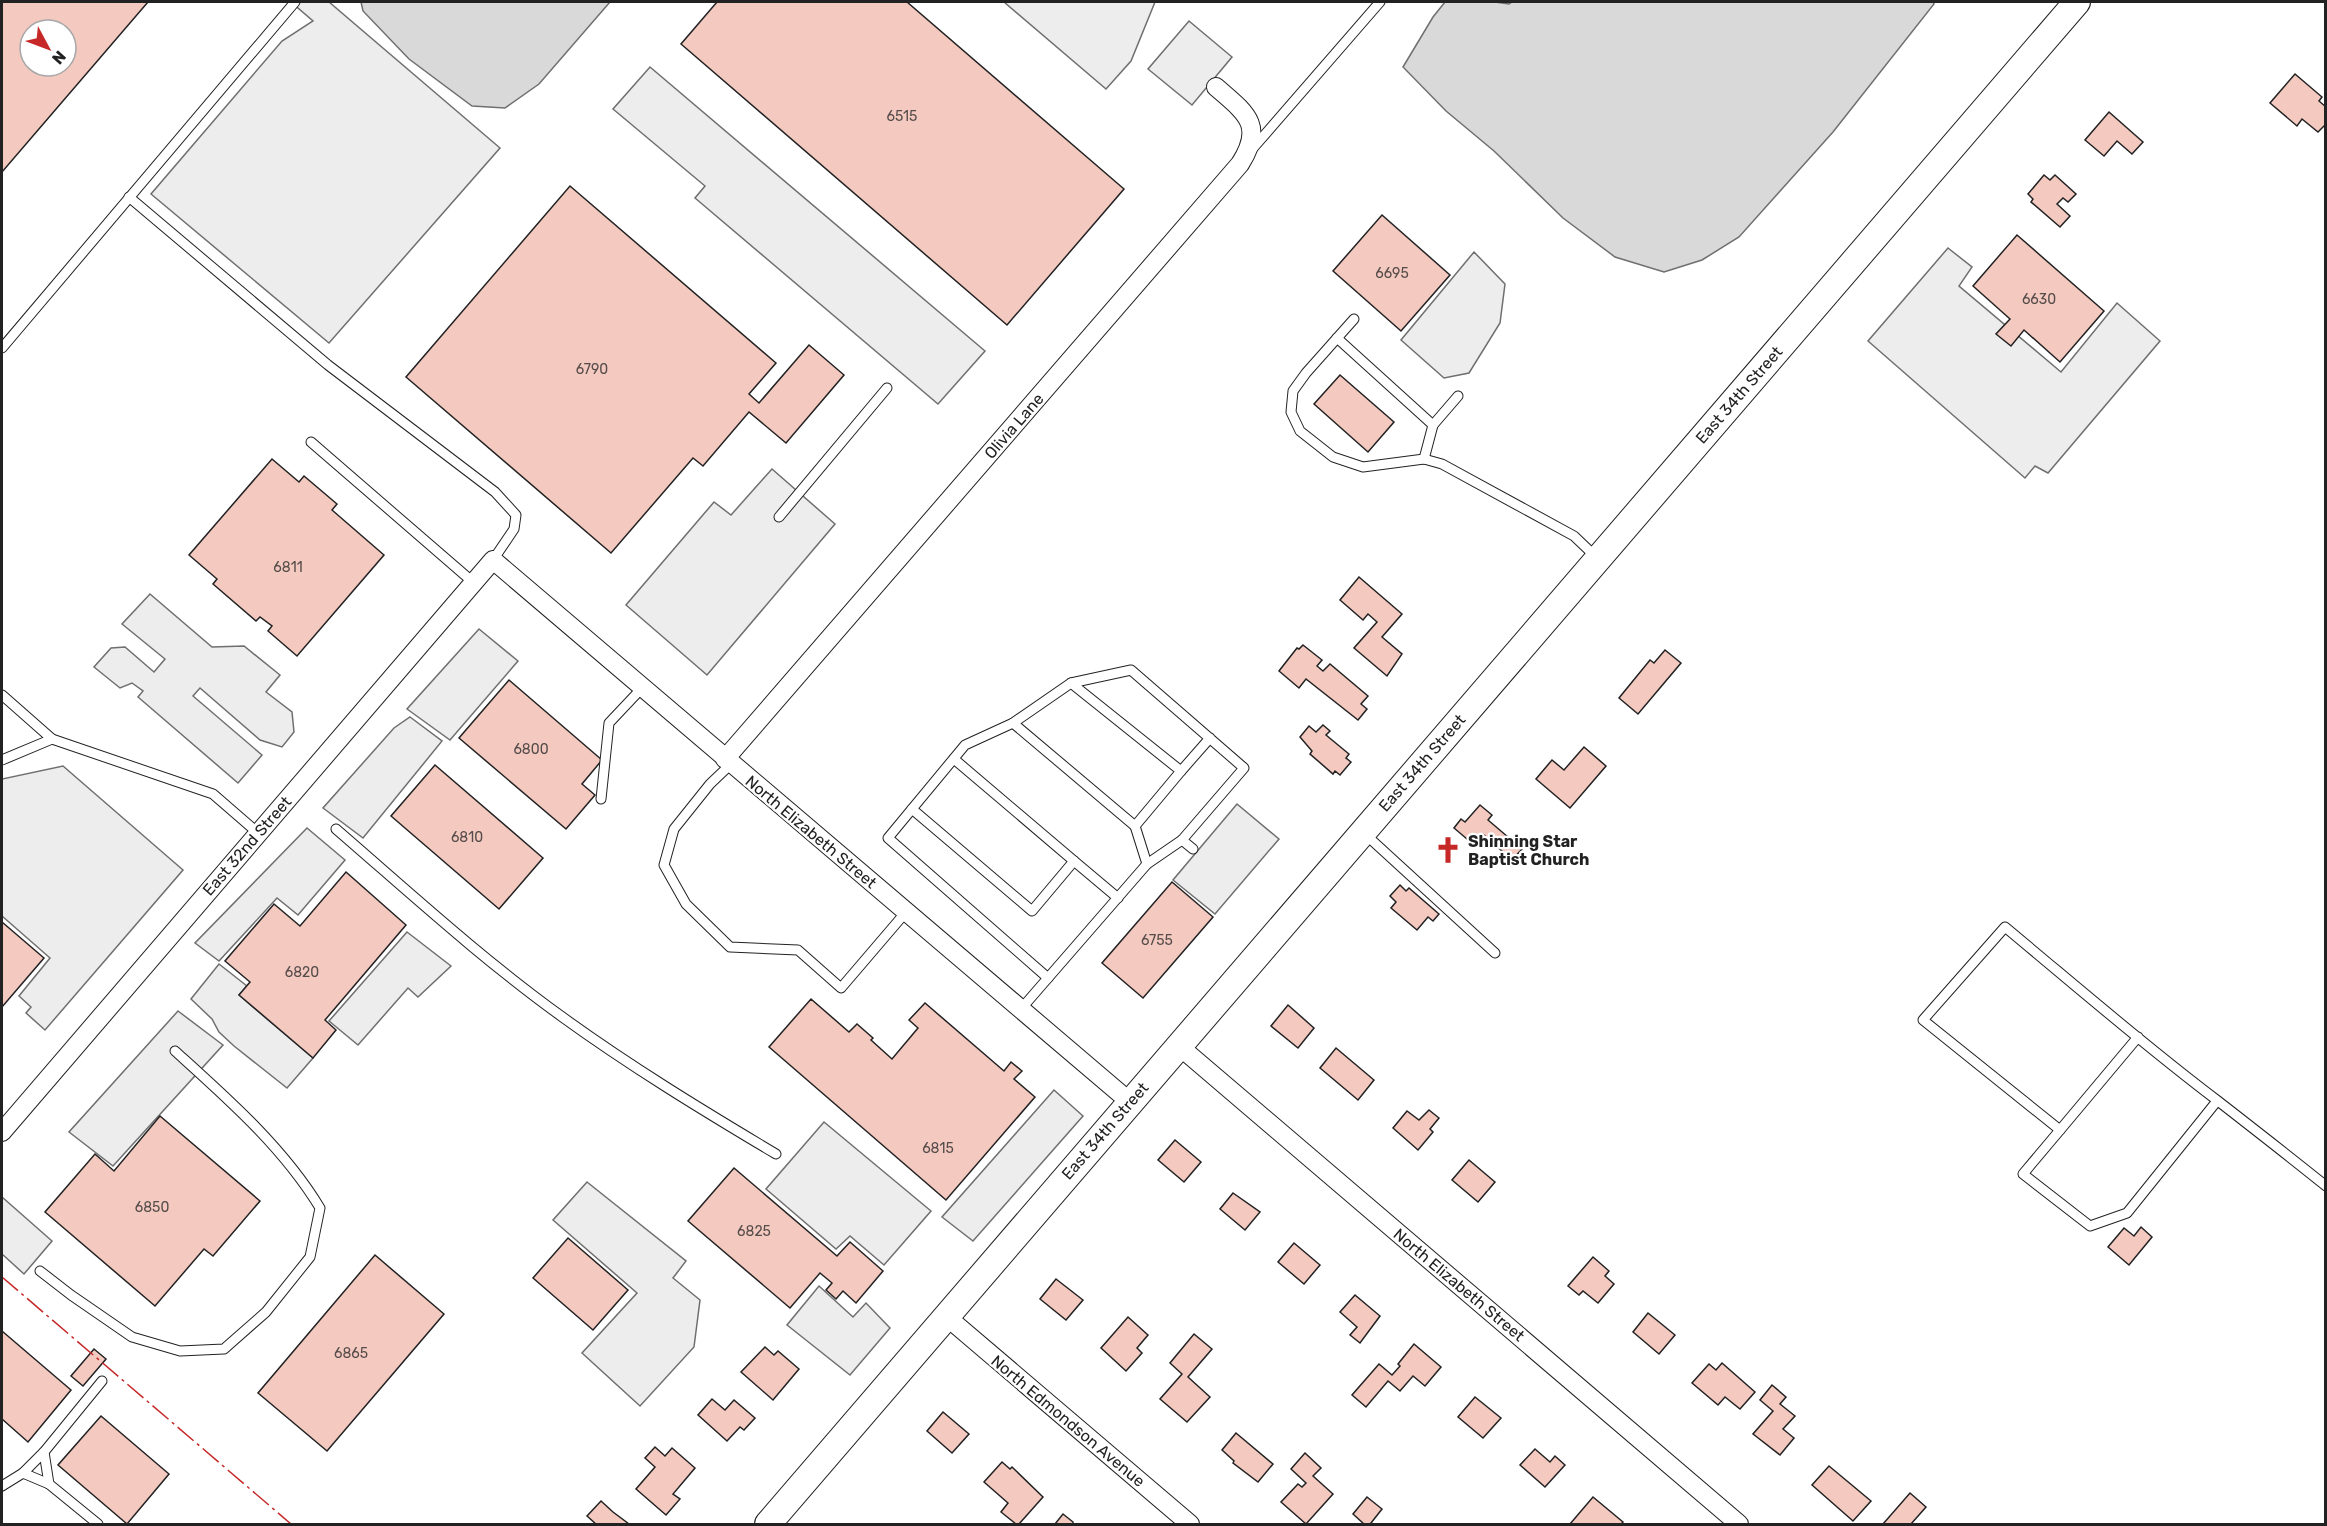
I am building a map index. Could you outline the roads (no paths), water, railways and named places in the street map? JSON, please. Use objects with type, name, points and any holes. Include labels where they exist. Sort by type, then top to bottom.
[{"type":"main road","name":"East 34th Street","points":[[768,1524],[2076,2]]},
{"type":"street","points":[[1216,87],[1247,116],[1251,129],[1248,153]]},
{"type":"street","name":"Olivia Lane","points":[[728,761],[1248,153]]},
{"type":"street","name":"North Elizabeth Street","points":[[493,560],[1130,1102]]},
{"type":"street","name":"East 32nd Street","points":[[2,1132],[493,560]]},
{"type":"street","name":"North Elizabeth Street","points":[[1179,1046],[1739,1524]]},
{"type":"street","name":"North Edmondson Avenue","points":[[947,1317],[1190,1524]]},
{"type":"lane","points":[[2,348],[295,2]]},
{"type":"lane","points":[[1248,153],[1380,2]]},
{"type":"lane","points":[[129,197],[328,365],[495,492],[516,515],[514,529],[493,560]]},
{"type":"lane","points":[[1354,319],[1306,373],[1293,392],[1291,412],[1300,431],[1333,457],[1363,467],[1424,459],[1442,464],[1574,536],[1598,559]]},
{"type":"lane","points":[[1337,338],[1433,424]]},
{"type":"lane","points":[[779,517],[887,388]]},
{"type":"lane","points":[[1424,459],[1433,424],[1458,396]]},
{"type":"lane","points":[[311,442],[474,583]]},
{"type":"lane","points":[[1021,1009],[1118,898],[1147,864],[1182,840],[1244,768],[1131,670],[1071,683],[1013,723],[965,745],[888,838],[1048,978]]},
{"type":"lane","points":[[1071,683],[1181,771]]},
{"type":"lane","points":[[601,799],[609,723],[642,688]]},
{"type":"lane","points":[[2,695],[52,739],[213,794],[258,833]]},
{"type":"lane","points":[[1013,723],[1135,826],[1147,864]]},
{"type":"lane","points":[[1135,826],[1210,738]]},
{"type":"lane","points":[[2,760],[52,739]]},
{"type":"lane","points":[[954,759],[1118,898]]},
{"type":"lane","points":[[728,761],[674,829],[664,865],[686,904],[730,947],[798,950],[841,988],[906,912]]},
{"type":"lane","points":[[912,809],[1032,911],[1074,861]]},
{"type":"lane","points":[[336,829],[476,949],[560,1015],[671,1092],[776,1154]]},
{"type":"lane","points":[[1363,832],[1495,953]]},
{"type":"lane","points":[[1182,840],[1193,849]]},
{"type":"lane","points":[[2060,1130],[1923,1020],[2005,927],[2217,1101],[2264,1135],[2325,1186]]},
{"type":"lane","points":[[2138,1037],[2023,1174],[2090,1226],[2127,1213],[2217,1101]]},
{"type":"lane","points":[[40,1271],[132,1337],[180,1351],[224,1349],[266,1312],[310,1257],[320,1208],[302,1178],[243,1113],[176,1051]]},
{"type":"lane","points":[[2,1486],[23,1473],[44,1452],[102,1381]]},
{"type":"lane","points":[[44,1452],[49,1484]]},
{"type":"lane","points":[[23,1473],[49,1484],[98,1524]]},
{"type":"place","name":"Shinning Star Baptist Church","points":[[1448,850]]}]
